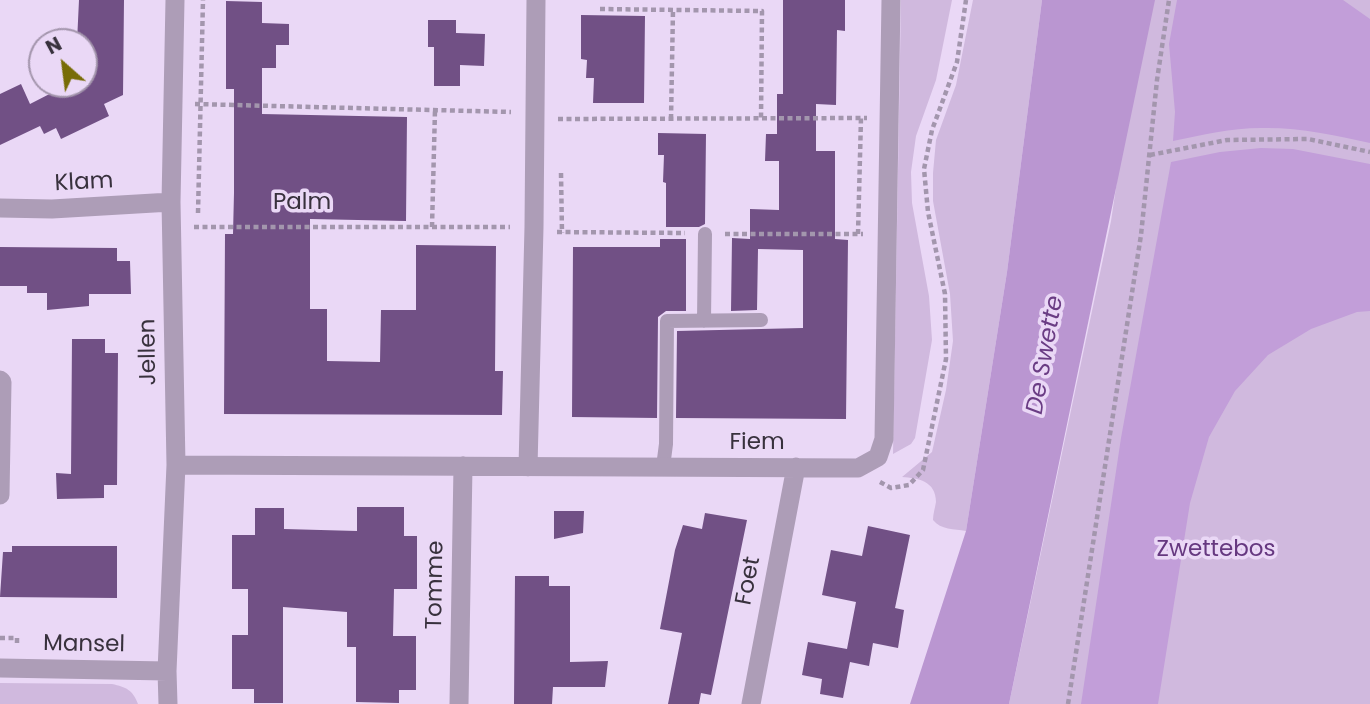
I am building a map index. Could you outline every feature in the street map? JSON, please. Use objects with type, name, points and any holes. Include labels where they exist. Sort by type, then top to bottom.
[{"type":"street","name":"Jellen","points":[[168,704],[167,671],[176,465],[171,202],[175,0]]},
{"type":"street","points":[[528,467],[536,0]]},
{"type":"street","points":[[858,468],[878,457],[884,439],[891,0]]},
{"type":"street","name":"Klam","points":[[0,208],[52,209],[171,202]]},
{"type":"street","points":[[0,380],[1,495]]},
{"type":"street","name":"Fiem","points":[[176,465],[858,468]]},
{"type":"street","name":"Tomme","points":[[459,704],[463,466]]},
{"type":"street","name":"Foet","points":[[751,704],[796,467]]},
{"type":"street","name":"Mansel","points":[[0,668],[167,671]]},
{"type":"lane","points":[[704,321],[705,234]]},
{"type":"lane","points":[[663,467],[666,444],[667,321],[761,320]]},
{"type":"path","points":[[858,468],[891,488],[909,485],[923,470],[946,359],[945,293],[928,212],[924,169],[932,130],[957,62],[966,0]]},
{"type":"path","points":[[1068,704],[1139,248],[1169,0]]},
{"type":"path","points":[[600,9],[762,11],[761,119]]},
{"type":"path","points":[[671,119],[673,10]]},
{"type":"path","points":[[173,104],[535,113],[561,120],[889,118]]},
{"type":"path","points":[[432,227],[435,110]]},
{"type":"path","points":[[858,234],[861,118]]},
{"type":"path","points":[[1149,155],[1227,140],[1308,139],[1370,152]]},
{"type":"path","name":"Palm","points":[[172,226],[534,227]]},
{"type":"green space","points":[[901,0],[952,0],[936,80],[916,136],[911,172],[912,203],[929,296],[932,340],[915,438],[911,444],[893,454]]},
{"type":"green space","points":[[973,0],[1042,0],[1007,272],[966,531],[936,523],[933,520],[936,502],[933,489],[920,480],[902,477],[932,452],[946,390],[953,341],[950,294],[933,201],[933,173],[936,140],[956,85]]},
{"type":"green space","name":"Zwettebos","points":[[1144,0],[1370,0],[1370,704],[1009,704],[1111,221]]},
{"type":"green space","points":[[0,683],[112,684],[128,690],[138,704],[0,704]]},
{"type":"shaded area","points":[[1177,0],[1343,0],[1370,19],[1370,143],[1316,132],[1275,128],[1250,128],[1173,141],[1175,112],[1169,44]]},
{"type":"shaded area","points":[[1261,148],[1293,149],[1370,164],[1370,311],[1357,312],[1311,329],[1268,355],[1235,391],[1209,437],[1190,503],[1158,704],[1081,704],[1121,438],[1171,162],[1220,152]]},
{"type":"water","name":"De Swette","points":[[1042,0],[1155,0],[1009,704],[910,704],[966,531],[1007,272]]},
{"type":"building","points":[[79,0],[124,0],[123,95],[104,104],[109,116],[61,139],[56,128],[44,134],[40,126],[0,145],[0,94],[21,84],[30,104],[42,98],[98,98],[98,28],[78,28]]},
{"type":"building","points":[[783,0],[845,0],[845,31],[837,30],[836,105],[816,104],[816,151],[835,151],[835,239],[848,240],[846,419],[676,418],[677,331],[803,328],[803,250],[758,249],[757,310],[731,311],[732,238],[750,239],[750,209],[779,210],[779,161],[765,161],[766,134],[777,134],[777,94],[783,94]]},
{"type":"building","points":[[226,1],[262,2],[262,23],[289,24],[289,45],[276,45],[276,68],[262,68],[262,114],[407,117],[406,221],[310,219],[310,309],[327,309],[327,361],[380,362],[381,310],[416,310],[416,245],[496,246],[495,371],[503,371],[502,415],[224,414],[225,234],[233,234],[234,193],[234,89],[226,89]]},
{"type":"building","points":[[581,15],[645,16],[644,103],[593,103],[594,78],[586,78],[587,60],[581,59]]},
{"type":"building","points":[[428,20],[456,20],[456,33],[485,34],[484,66],[460,65],[460,86],[434,86],[434,47],[428,47]]},
{"type":"building","points":[[658,133],[706,134],[705,224],[699,227],[666,227],[664,155],[658,155]]},
{"type":"building","points":[[660,239],[686,239],[686,311],[666,311],[658,317],[657,418],[572,417],[573,247],[660,247]]},
{"type":"building","points":[[0,247],[117,248],[117,261],[130,261],[131,294],[89,294],[89,306],[47,310],[47,293],[27,293],[27,286],[0,286]]},
{"type":"building","points":[[72,339],[105,339],[105,353],[118,353],[117,485],[104,485],[104,498],[57,499],[56,473],[71,474]]},
{"type":"building","points":[[357,507],[404,507],[404,536],[417,536],[417,589],[394,589],[393,636],[416,636],[416,690],[399,690],[399,703],[356,702],[356,647],[347,647],[347,612],[283,607],[283,703],[254,703],[254,689],[232,689],[232,635],[248,635],[248,589],[232,589],[232,535],[255,535],[255,508],[284,508],[284,529],[357,531]]},
{"type":"building","points":[[554,511],[584,511],[583,533],[554,539]]},
{"type":"building","points":[[705,513],[747,520],[711,695],[701,693],[699,704],[668,704],[682,633],[660,629],[675,550],[683,525],[702,529]]},
{"type":"building","points":[[868,526],[910,535],[895,608],[904,610],[898,648],[873,643],[869,666],[850,662],[843,698],[820,694],[822,679],[802,675],[808,642],[847,649],[856,602],[822,595],[831,550],[862,556]]},
{"type":"building","points":[[12,546],[117,546],[117,598],[0,597],[3,552],[12,552]]},
{"type":"building","points":[[515,576],[549,576],[549,586],[570,586],[570,662],[608,661],[605,687],[553,687],[552,704],[514,704]]}]
